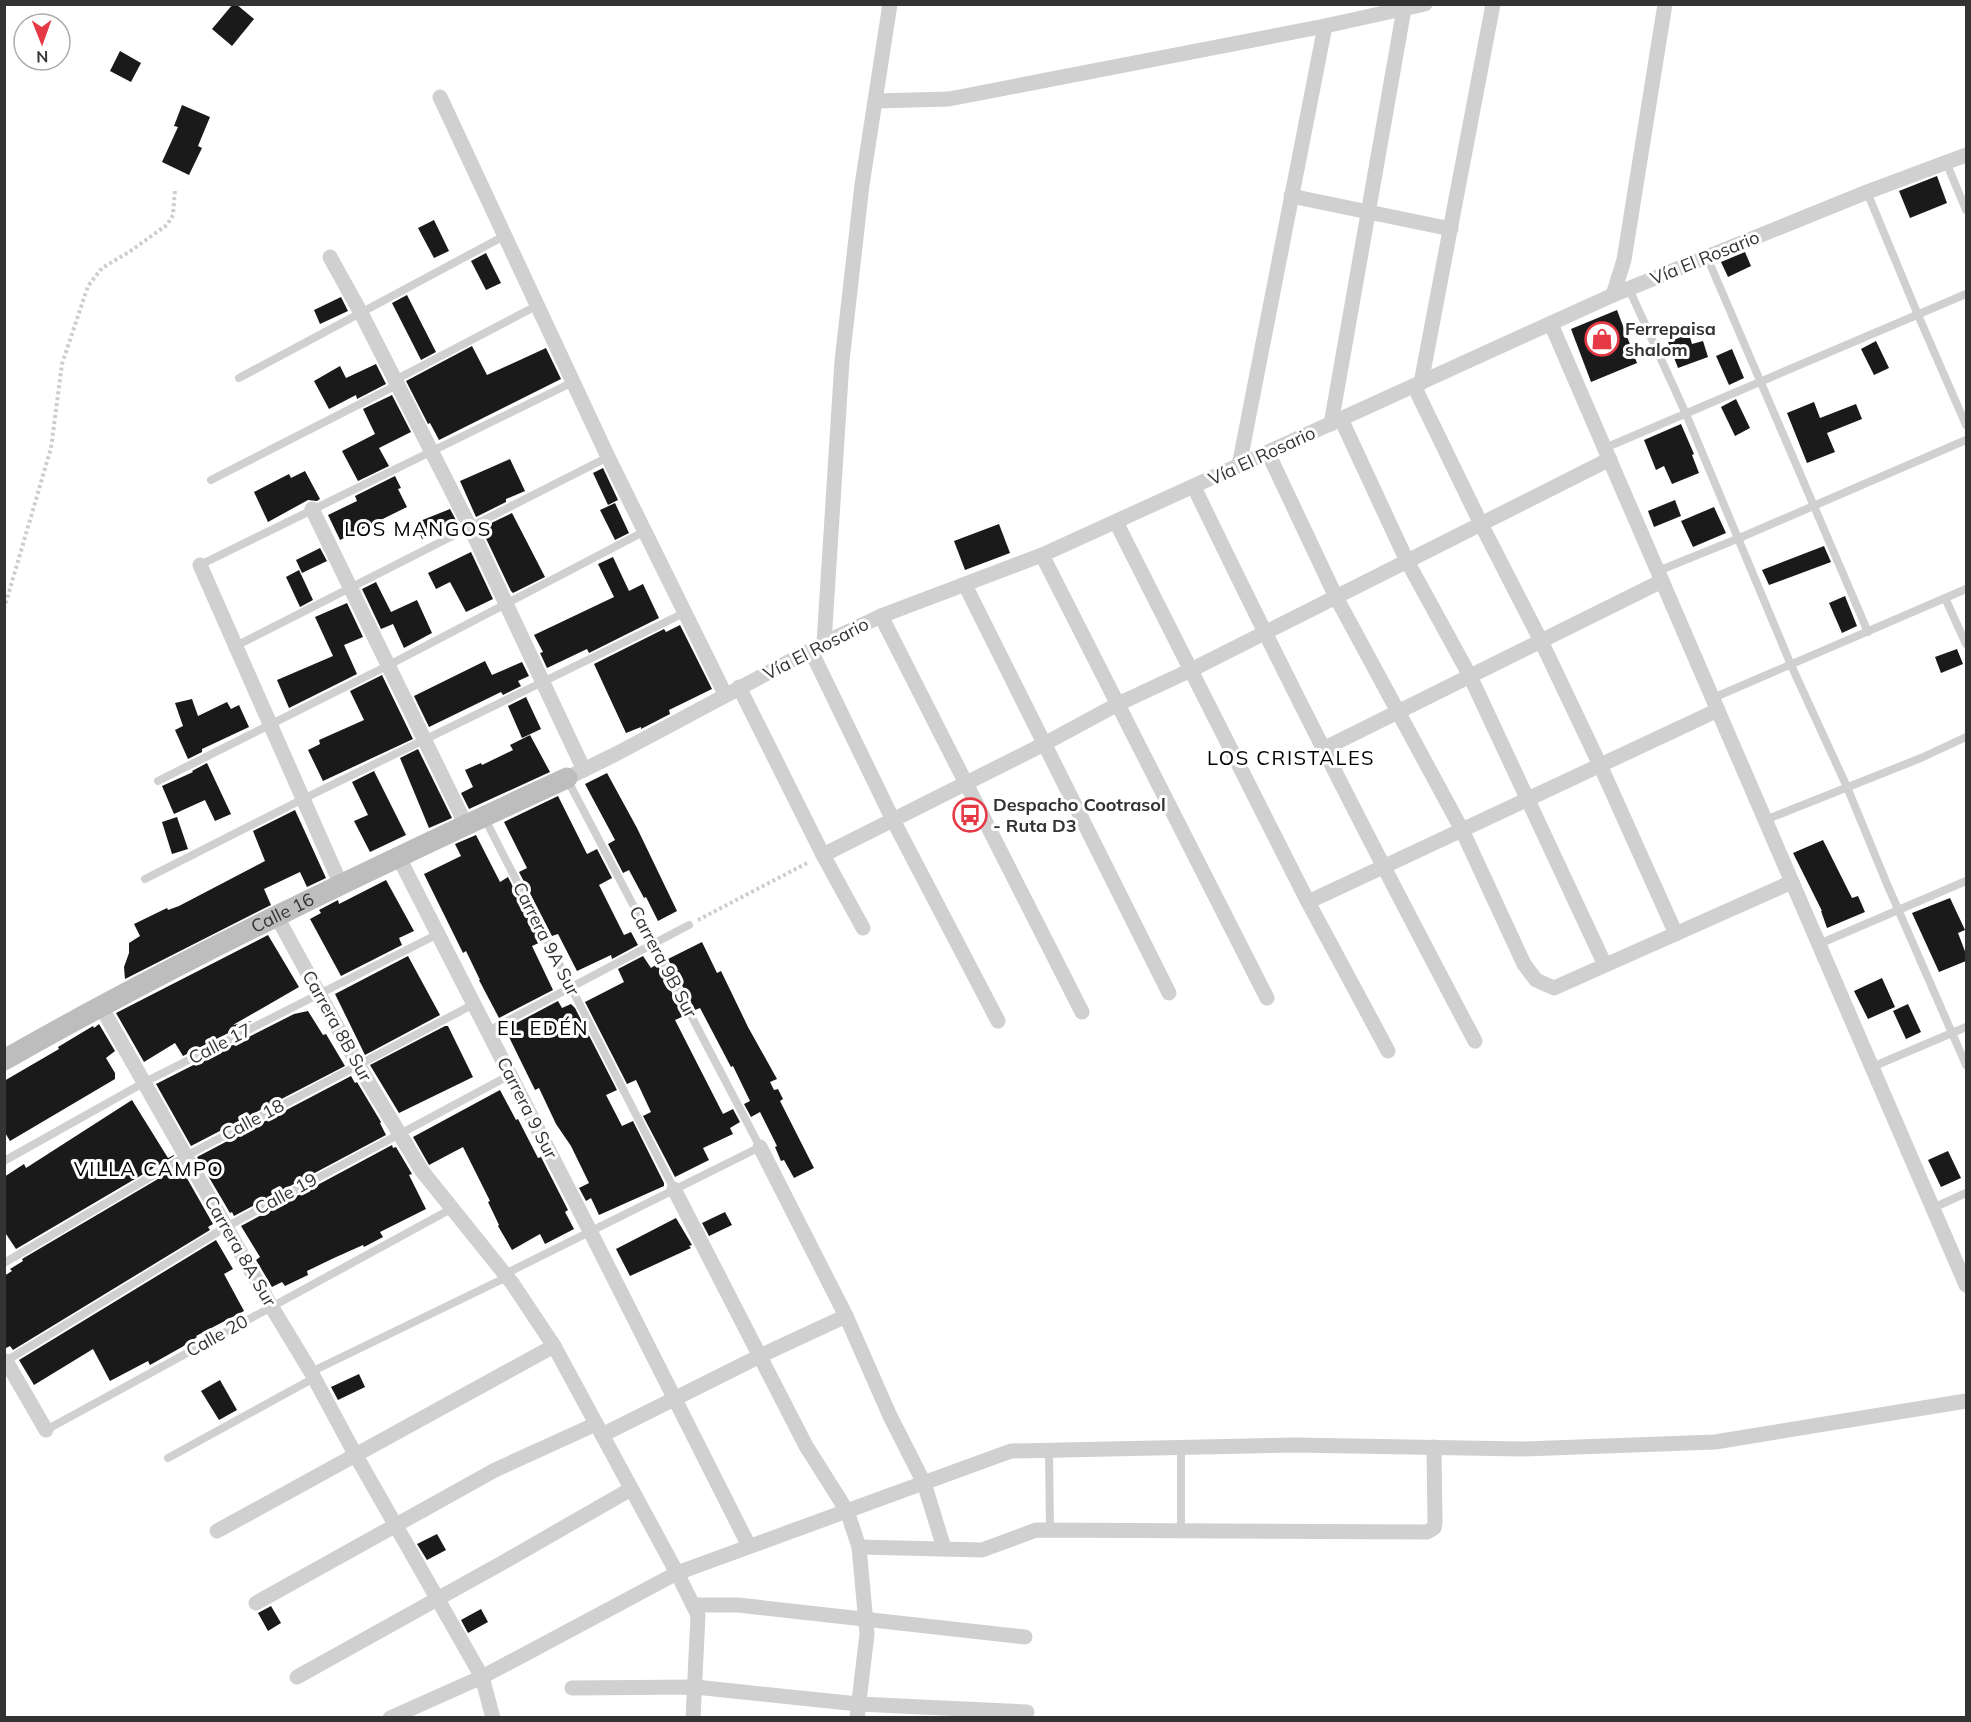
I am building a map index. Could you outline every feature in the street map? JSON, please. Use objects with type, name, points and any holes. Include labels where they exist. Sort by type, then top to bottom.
[{"type":"street","points":[[890,4],[862,185],[842,361],[818,647],[893,820],[998,1021]]},
{"type":"street","points":[[876,101],[949,99],[1324,26],[1425,4]]},
{"type":"street","points":[[1493,4],[1418,384],[1481,524],[1541,641],[1600,765],[1676,934]]},
{"type":"street","points":[[1613,296],[1624,260],[1665,4]]},
{"type":"street","points":[[1404,9],[1368,212],[1336,422],[1407,561],[1470,676],[1605,965]]},
{"type":"street","points":[[1239,466],[1324,26]]},
{"type":"street","points":[[440,98],[608,457],[684,613],[732,691],[863,928]]},
{"type":"street","name":"Vía El Rosario","points":[[575,774],[881,616],[1042,555],[1629,289],[1966,154]]},
{"type":"street","points":[[1291,196],[1450,229]]},
{"type":"street","points":[[330,257],[470,527],[541,682],[575,774]]},
{"type":"street","points":[[1551,324],[1966,1285]]},
{"type":"street","points":[[1268,453],[1336,597],[1462,830],[1524,964],[1536,980],[1554,988],[1792,882]]},
{"type":"street","points":[[823,855],[966,784],[1118,704],[1191,670],[1481,524],[1608,453]]},
{"type":"street","points":[[1194,487],[1323,749],[1475,1041]]},
{"type":"street","points":[[312,509],[426,740],[474,821]]},
{"type":"street","points":[[1116,522],[1308,902],[1388,1051]]},
{"type":"street","points":[[1042,555],[1267,998]]},
{"type":"street","points":[[200,565],[342,885]]},
{"type":"street","points":[[1323,749],[1541,641],[1660,576]]},
{"type":"street","points":[[965,585],[1169,993]]},
{"type":"street","points":[[881,616],[1082,1012]]},
{"type":"street","points":[[1308,902],[1600,765],[1716,704]]},
{"type":"street","name":"Calle 16","points":[[4,1060],[100,1005],[398,856],[575,774]]},
{"type":"street","name":"Carrera 9 Sur","points":[[398,856],[749,1546]]},
{"type":"street","name":"Carrera 8B Sur","points":[[278,917],[318,994],[398,1134],[451,1209],[506,1275],[554,1346],[677,1573],[698,1615],[693,1718]]},
{"type":"street","name":"Carrera 8A Sur","points":[[100,1005],[271,1306],[313,1375],[355,1454],[482,1677],[493,1718]]},
{"type":"street","points":[[760,1147],[846,1316],[890,1416],[924,1483],[944,1548]]},
{"type":"street","points":[[674,1190],[816,1463],[846,1511],[859,1547],[867,1634],[858,1711]]},
{"type":"street","points":[[256,1603],[495,1470],[676,1399],[846,1316]]},
{"type":"street","points":[[217,1531],[554,1346]]},
{"type":"street","points":[[5,1360],[46,1430]]},
{"type":"street","points":[[390,1718],[482,1677],[677,1573],[1011,1451],[1294,1445],[1522,1449],[1715,1442],[1966,1401]]},
{"type":"street","points":[[859,1547],[982,1550],[1036,1530],[1427,1532],[1434,1528],[1435,1523],[1434,1447]]},
{"type":"street","points":[[297,1677],[631,1489]]},
{"type":"street","points":[[693,1605],[738,1605],[1025,1637]]},
{"type":"street","points":[[572,1688],[694,1687],[858,1711],[1027,1712]]},
{"type":"lane","points":[[1946,162],[1966,210]]},
{"type":"lane","points":[[1867,192],[1966,425]]},
{"type":"lane","points":[[238,378],[506,235]]},
{"type":"lane","points":[[1707,257],[1868,632]]},
{"type":"lane","points":[[1629,289],[1686,414],[1791,665],[1847,788],[1966,1065]]},
{"type":"lane","points":[[1608,453],[1686,414],[1966,294]]},
{"type":"lane","points":[[211,480],[538,305]]},
{"type":"lane","points":[[200,565],[574,382]]},
{"type":"lane","points":[[1660,576],[1737,539],[1966,440]]},
{"type":"lane","points":[[236,646],[608,457]]},
{"type":"lane","points":[[158,782],[389,665],[645,531]]},
{"type":"lane","points":[[1716,704],[1791,665],[1966,589]]},
{"type":"lane","points":[[1945,598],[1966,644]]},
{"type":"lane","points":[[145,879],[303,799],[684,613]]},
{"type":"lane","points":[[1765,820],[1921,758],[1966,737]]},
{"type":"lane","name":"Carrera 9B Sur","points":[[575,774],[654,944],[760,1147]]},
{"type":"lane","name":"Carrera 9A Sur","points":[[474,821],[571,987],[674,1190]]},
{"type":"lane","points":[[1819,944],[1966,881]]},
{"type":"lane","points":[[488,1031],[689,925]]},
{"type":"lane","name":"Calle 17","points":[[4,1161],[145,1082],[438,934]]},
{"type":"lane","name":"Calle 18","points":[[4,1263],[186,1156],[474,1004]]},
{"type":"lane","points":[[1872,1067],[1966,1028]]},
{"type":"lane","name":"Calle 19","points":[[5,1360],[226,1227],[510,1074]]},
{"type":"lane","points":[[168,1458],[313,1375],[590,1231],[760,1147]]},
{"type":"lane","points":[[1933,1208],[1966,1192]]},
{"type":"lane","name":"Calle 20","points":[[46,1430],[451,1209]]},
{"type":"lane","points":[[1181,1448],[1181,1530]]},
{"type":"lane","points":[[1049,1450],[1050,1530]]},
{"type":"path","points":[[4,609],[51,448],[62,364],[88,286],[102,268],[167,225],[173,215],[175,189]]},
{"type":"path","points":[[689,925],[823,855]]},
{"type":"building","points":[[233,4],[254,19],[232,46],[212,29]]},
{"type":"building","points":[[120,51],[141,63],[131,82],[110,71]]},
{"type":"building","points":[[182,105],[210,117],[198,146],[202,148],[189,175],[162,162],[178,127],[174,126]]},
{"type":"building","points":[[1937,176],[1947,203],[1910,218],[1899,191]]},
{"type":"building","points":[[434,220],[449,251],[434,258],[418,228]]},
{"type":"building","points":[[1745,252],[1751,266],[1728,277],[1721,262]]},
{"type":"building","points":[[486,253],[501,283],[486,290],[471,261]]},
{"type":"building","points":[[407,295],[436,352],[421,360],[392,303]]},
{"type":"building","points":[[341,297],[348,311],[320,324],[314,310]]},
{"type":"building","name":"Ferrepaisa shalom","points":[[1617,310],[1637,363],[1591,382],[1571,329]]},
{"type":"building","points":[[1689,334],[1692,344],[1703,341],[1708,357],[1678,368],[1668,342]]},
{"type":"building","points":[[1876,341],[1889,368],[1874,375],[1861,349]]},
{"type":"building","points":[[472,346],[487,375],[546,348],[561,379],[439,440],[406,381]]},
{"type":"building","points":[[1732,349],[1744,378],[1729,385],[1716,356]]},
{"type":"building","points":[[376,364],[386,384],[357,399],[356,395],[329,409],[314,381],[340,366],[346,378]]},
{"type":"building","points":[[392,395],[411,432],[379,448],[389,466],[358,481],[342,451],[375,434],[363,409]]},
{"type":"building","points":[[1736,399],[1750,428],[1735,436],[1721,407]]},
{"type":"building","points":[[1814,402],[1820,418],[1856,404],[1862,419],[1827,433],[1835,452],[1807,463],[1787,413]]},
{"type":"building","points":[[1681,424],[1694,454],[1692,455],[1699,473],[1672,484],[1664,466],[1656,470],[1644,440]]},
{"type":"building","points":[[510,459],[525,491],[506,499],[506,502],[476,517],[460,481]]},
{"type":"building","points":[[603,468],[618,500],[608,505],[593,473]]},
{"type":"building","points":[[305,471],[320,499],[308,500],[268,522],[254,492],[289,474],[291,478]]},
{"type":"building","points":[[395,476],[401,488],[398,489],[407,507],[340,540],[328,515],[357,501],[355,496]]},
{"type":"building","points":[[1675,500],[1681,516],[1654,527],[1648,511]]},
{"type":"building","points":[[615,503],[629,533],[615,540],[600,510]]},
{"type":"building","points":[[1714,507],[1726,533],[1693,547],[1681,521]]},
{"type":"building","points":[[450,509],[458,524],[422,539],[415,523]]},
{"type":"building","points":[[512,513],[545,577],[513,593],[481,528]]},
{"type":"building","points":[[999,524],[1010,553],[965,570],[954,541]]},
{"type":"building","points":[[1824,546],[1831,562],[1769,585],[1762,570]]},
{"type":"building","points":[[320,548],[327,561],[302,573],[296,560]]},
{"type":"building","points":[[471,552],[493,599],[466,612],[450,582],[436,589],[428,573]]},
{"type":"building","points":[[613,557],[629,591],[643,584],[659,618],[589,653],[587,649],[547,668],[540,653],[543,652],[534,635],[614,597],[598,564]]},
{"type":"building","points":[[299,570],[313,600],[300,607],[286,577]]},
{"type":"building","points":[[376,582],[391,612],[417,600],[432,633],[404,648],[393,624],[381,629],[362,589]]},
{"type":"building","points":[[1845,596],[1857,626],[1842,633],[1829,603]]},
{"type":"building","points":[[347,603],[363,637],[344,645],[357,674],[289,708],[277,680],[333,656],[315,617]]},
{"type":"building","points":[[680,625],[712,689],[669,710],[670,714],[641,729],[641,727],[626,733],[594,664],[664,629],[666,632]]},
{"type":"building","points":[[1957,649],[1963,664],[1941,673],[1935,657]]},
{"type":"building","points":[[485,661],[492,675],[522,662],[529,676],[518,681],[521,686],[503,695],[501,692],[429,727],[414,696]]},
{"type":"building","points":[[382,675],[413,739],[323,781],[308,750],[320,744],[319,740],[364,720],[350,691]]},
{"type":"building","points":[[526,697],[541,729],[522,738],[508,706]]},
{"type":"building","points":[[192,699],[198,716],[227,702],[231,709],[239,705],[249,727],[202,749],[202,752],[188,759],[175,730],[183,726],[175,703]]},
{"type":"building","points":[[530,735],[550,772],[469,809],[461,793],[473,787],[465,770],[481,763],[482,765],[513,750],[510,745]]},
{"type":"building","points":[[418,749],[452,818],[429,828],[400,758]]},
{"type":"building","points":[[207,763],[231,814],[215,821],[205,800],[174,814],[162,786]]},
{"type":"building","points":[[374,771],[406,835],[370,852],[354,821],[368,815],[352,782]]},
{"type":"building","points":[[607,773],[637,828],[677,911],[658,921],[629,870],[623,873],[608,844],[615,840],[585,784]]},
{"type":"building","points":[[558,796],[587,854],[597,849],[612,878],[599,885],[624,935],[631,932],[638,945],[612,959],[611,955],[577,971],[558,934],[552,936],[519,872],[527,868],[504,822]]},
{"type":"building","points":[[295,810],[326,878],[307,887],[300,872],[264,889],[271,905],[125,979],[124,967],[129,953],[129,943],[140,936],[134,924],[167,908],[168,910],[179,906],[265,861],[253,831]]},
{"type":"building","points":[[177,817],[188,849],[172,854],[162,822]]},
{"type":"building","points":[[476,835],[500,882],[508,877],[541,942],[532,946],[553,990],[499,1018],[466,951],[463,953],[424,874],[461,856],[455,844]]},
{"type":"building","points":[[1823,840],[1852,898],[1858,896],[1865,912],[1827,928],[1822,911],[1793,853]]},
{"type":"building","points":[[386,880],[414,931],[399,938],[402,945],[341,976],[310,919],[321,913],[319,910],[338,900],[339,904]]},
{"type":"building","points":[[1950,898],[1965,930],[1958,933],[1966,954],[1966,961],[1939,972],[1912,913]]},
{"type":"building","points":[[268,935],[299,987],[233,1025],[252,1021],[183,1056],[175,1043],[144,1062],[116,1013]]},
{"type":"building","points":[[702,942],[717,973],[721,971],[748,1027],[777,1079],[770,1082],[774,1090],[778,1089],[783,1099],[780,1101],[814,1168],[794,1178],[784,1160],[781,1161],[775,1147],[777,1146],[760,1112],[751,1117],[744,1104],[750,1101],[733,1066],[731,1067],[700,1008],[695,1010],[668,959]]},
{"type":"building","points":[[408,956],[440,1015],[365,1055],[335,994]]},
{"type":"building","points":[[643,956],[651,968],[657,964],[684,1016],[675,1020],[723,1114],[733,1109],[740,1122],[730,1128],[733,1134],[703,1148],[709,1160],[675,1177],[643,1116],[651,1112],[636,1080],[627,1084],[585,1002],[624,982],[618,969]]},
{"type":"building","points":[[1882,978],[1895,1007],[1868,1019],[1854,991]]},
{"type":"building","points":[[558,1001],[562,1008],[571,1004],[575,1008],[617,1090],[606,1095],[622,1126],[633,1121],[664,1183],[664,1186],[599,1215],[591,1198],[586,1201],[579,1188],[589,1183],[571,1146],[556,1124],[539,1088],[535,1090],[505,1029]]},
{"type":"building","points":[[1908,1004],[1921,1032],[1906,1039],[1893,1011]]},
{"type":"building","points":[[308,1011],[323,1035],[326,1034],[345,1066],[191,1146],[156,1084],[294,1014]]},
{"type":"building","points":[[99,1024],[115,1051],[106,1058],[115,1073],[115,1079],[10,1141],[4,1131],[4,1081]]},
{"type":"building","points":[[448,1026],[473,1077],[399,1113],[370,1065]]},
{"type":"building","points":[[351,1076],[381,1122],[386,1135],[234,1216],[232,1212],[230,1213],[197,1157]]},
{"type":"building","points":[[500,1090],[538,1158],[541,1157],[568,1210],[565,1212],[574,1229],[545,1244],[540,1234],[512,1250],[498,1226],[488,1202],[490,1201],[463,1147],[429,1165],[413,1137]]},
{"type":"building","points":[[132,1100],[168,1158],[174,1156],[16,1249],[4,1231],[4,1177],[24,1164],[26,1168]]},
{"type":"building","points":[[392,1145],[393,1148],[396,1147],[412,1174],[409,1175],[426,1209],[380,1232],[383,1237],[364,1247],[363,1245],[307,1271],[308,1275],[285,1286],[282,1282],[272,1287],[256,1260],[260,1257],[241,1226]]},
{"type":"building","points":[[1948,1151],[1961,1178],[1941,1187],[1928,1160]]},
{"type":"building","points":[[180,1166],[213,1224],[208,1227],[210,1230],[13,1350],[10,1346],[4,1349],[4,1276],[12,1271],[10,1269],[23,1261],[22,1259]]},
{"type":"building","points":[[725,1212],[732,1225],[709,1236],[702,1223]]},
{"type":"building","points":[[676,1218],[692,1245],[689,1246],[691,1248],[630,1276],[616,1249]]},
{"type":"building","points":[[216,1240],[233,1269],[224,1274],[244,1311],[196,1336],[182,1347],[150,1365],[148,1361],[110,1381],[93,1349],[34,1385],[19,1360]]},
{"type":"building","points":[[359,1374],[365,1387],[338,1400],[331,1387]]},
{"type":"building","points":[[220,1380],[237,1410],[219,1420],[201,1391]]},
{"type":"building","points":[[437,1534],[446,1550],[427,1560],[417,1544]]},
{"type":"building","points":[[271,1606],[281,1623],[268,1631],[258,1613]]},
{"type":"building","points":[[481,1609],[488,1622],[468,1633],[461,1620]]},
{"type":"place","name":"Ferrepaisa shalom","points":[[1602,339]]},
{"type":"place","name":"Despacho Cootrasol - Ruta D3","points":[[970,815]]},
{"type":"district","name":"LOS MANGOS","points":[[418,529]]},
{"type":"district","name":"LOS CRISTALES","points":[[1291,758]]},
{"type":"district","name":"EL EDÉN","points":[[543,1028]]},
{"type":"district","name":"VILLA CAMPO","points":[[149,1169]]}]
